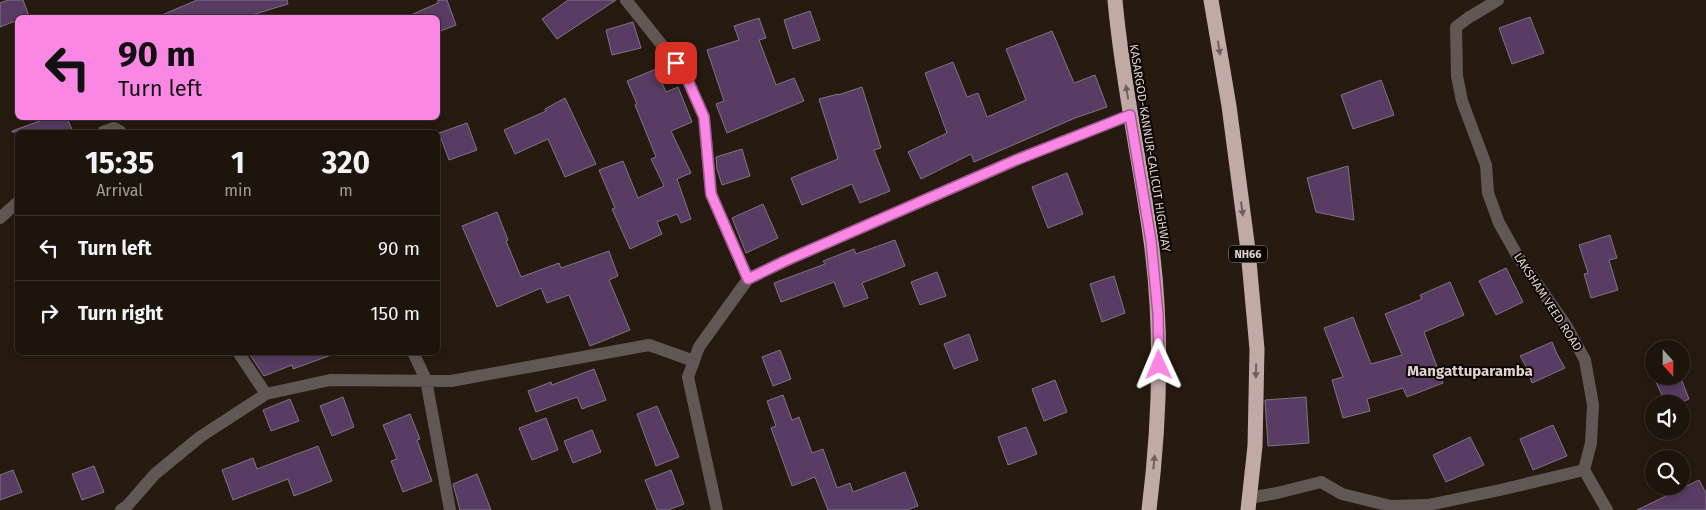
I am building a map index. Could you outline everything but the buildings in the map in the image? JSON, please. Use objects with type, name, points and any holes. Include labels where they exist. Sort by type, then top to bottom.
[{"type":"highway","name":"KASARGOD-KANNUR-CALICUT HIGHWAY","points":[[1115,0],[1118,41],[1151,241],[1158,314],[1159,399],[1149,510]]},
{"type":"highway","name":"NH66","points":[[1211,0],[1245,231],[1257,349],[1255,446],[1249,504]]},
{"type":"street","points":[[626,0],[685,74],[704,117],[711,194],[748,279]]},
{"type":"street","name":"LAKSHAM VEED ROAD","points":[[1498,0],[1456,27],[1457,76],[1462,101],[1486,165],[1488,193],[1499,224],[1517,255],[1567,327],[1585,360],[1593,405],[1591,443],[1584,470]]},
{"type":"street","points":[[717,510],[688,377],[700,347],[748,279],[1016,160],[1130,115]]},
{"type":"street","points":[[0,218],[15,205]]},
{"type":"street","points":[[121,510],[127,506],[155,474],[200,437],[266,394],[330,380],[451,380],[648,345],[694,361]]},
{"type":"street","points":[[240,355],[266,394]]},
{"type":"street","points":[[414,355],[426,380],[450,510]]},
{"type":"street","points":[[1249,504],[1321,482],[1342,494],[1402,508],[1465,498],[1584,470],[1607,510]]},
{"type":"district","name":"Mangattuparamba","points":[[1470,371]]},
{"type":"route","points":[[676,63],[685,74],[704,117],[711,194],[748,279],[1016,160],[1130,115],[1151,241],[1158,314],[1159,365]]}]
